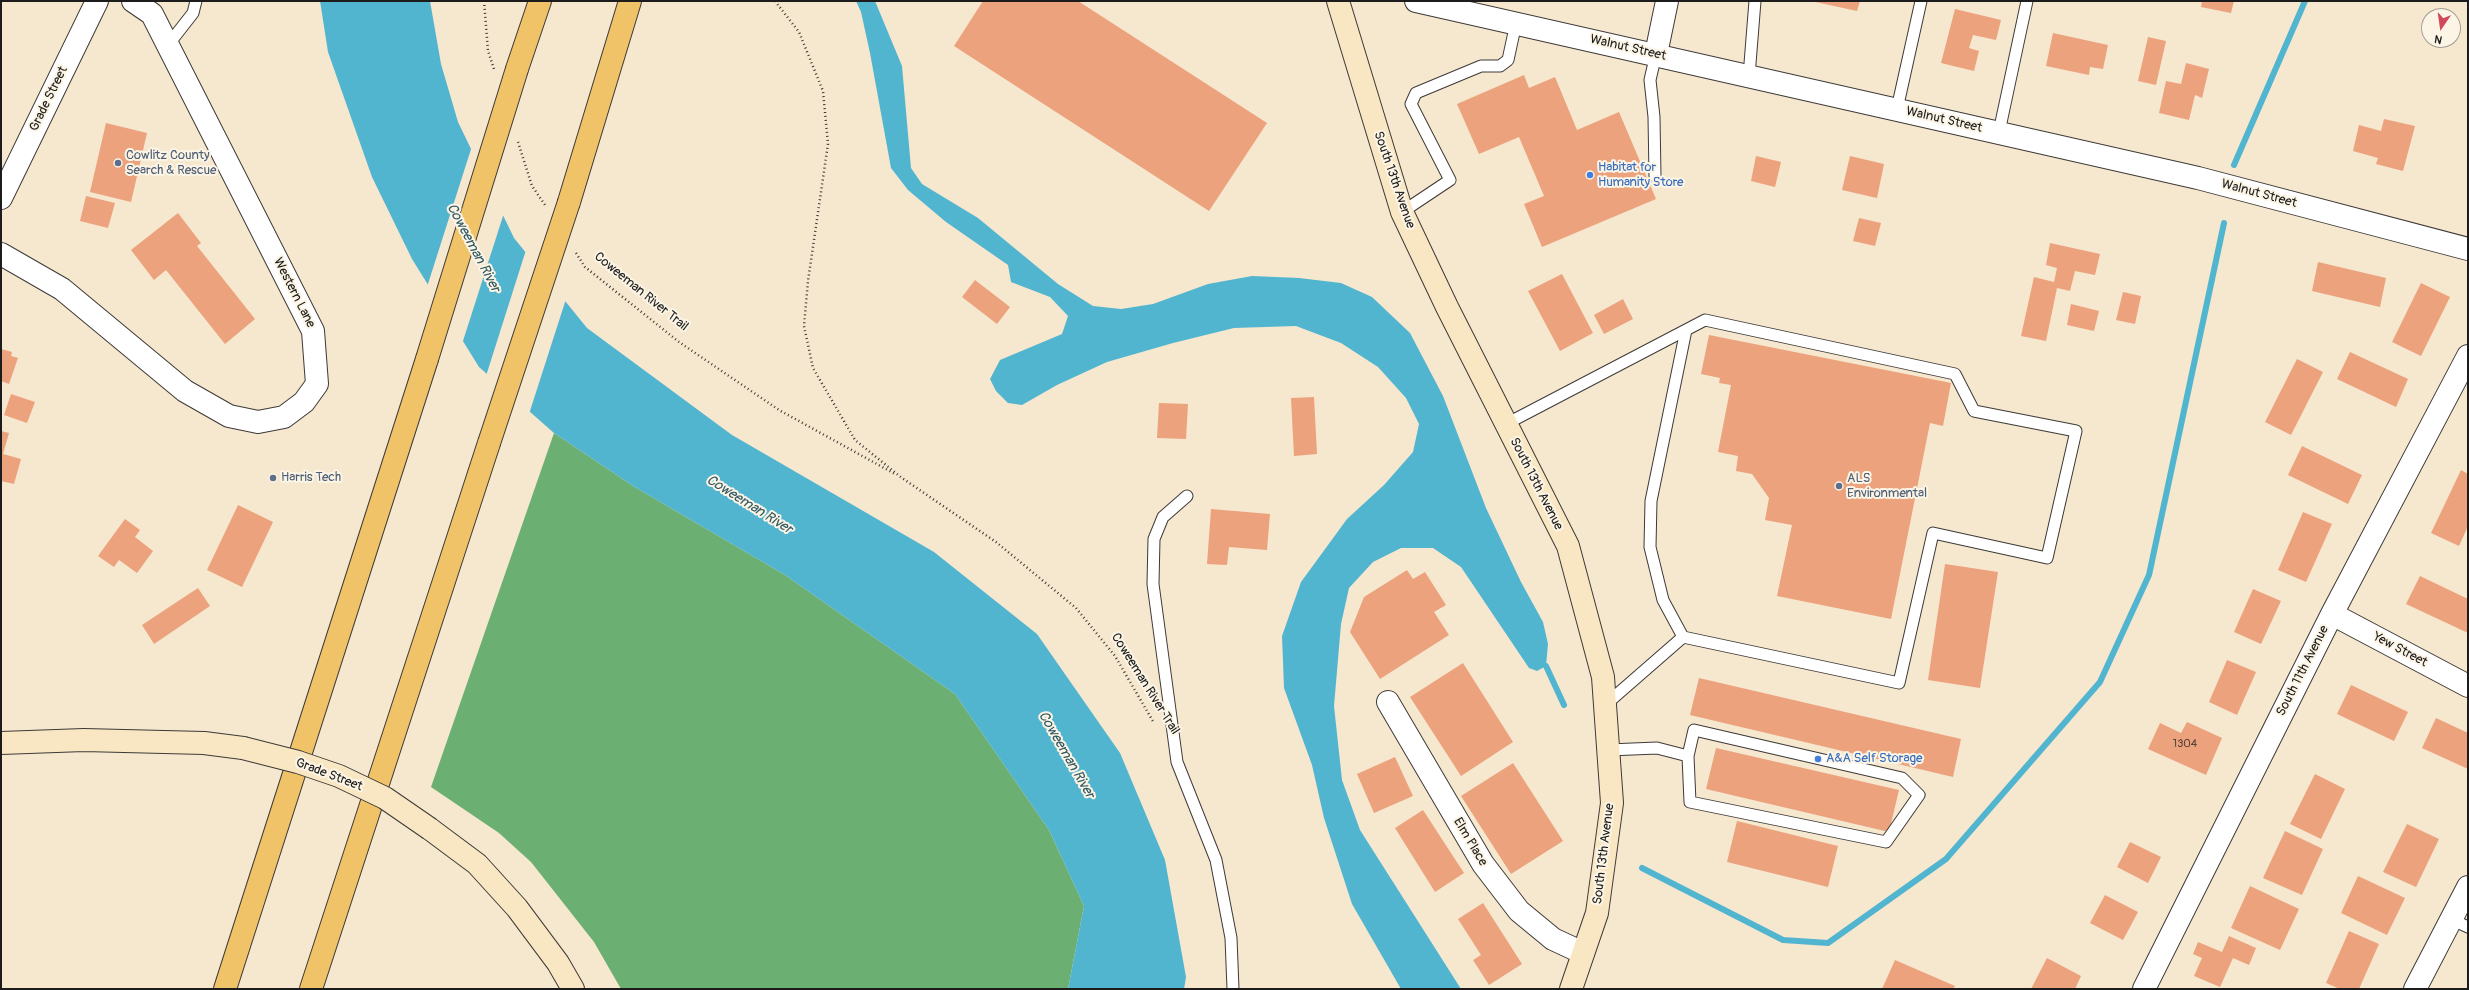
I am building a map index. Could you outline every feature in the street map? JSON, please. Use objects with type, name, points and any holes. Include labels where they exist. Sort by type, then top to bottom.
[{"type":"highway","points":[[225,989],[517,69],[540,1]]},
{"type":"highway","points":[[311,989],[569,202],[630,1]]},
{"type":"main road","name":"South 13th Avenue","points":[[1338,1],[1402,212],[1506,424],[1568,546],[1603,676],[1612,803],[1597,913],[1571,989]]},
{"type":"main road","name":"Grade Street","points":[[1,743],[84,740],[196,742],[243,748],[298,762],[362,786],[385,798],[477,864],[517,908],[558,963],[573,989]]},
{"type":"street","name":"Grade Street","points":[[1,198],[97,1]]},
{"type":"street","name":"Western Lane","points":[[1,254],[62,289],[185,391],[229,416],[258,422],[284,417],[304,402],[317,384],[313,331],[152,14],[133,1]]},
{"type":"street","name":"Walnut Street","points":[[1416,1],[1477,8],[1516,24],[1656,54],[2198,178],[2468,249]]},
{"type":"street","points":[[1656,54],[1667,1]]},
{"type":"street","name":"South 11th Avenue","points":[[2144,989],[2332,614],[2468,356]]},
{"type":"street","name":"Yew Street","points":[[2332,614],[2468,686]]},
{"type":"street","name":"Elm Place","points":[[1388,702],[1483,864],[1519,911],[1553,939],[1583,953]]},
{"type":"street","points":[[2415,989],[2460,923],[2468,887]]},
{"type":"lane","points":[[168,45],[193,13],[196,1]]},
{"type":"lane","points":[[1749,76],[1755,1]]},
{"type":"lane","points":[[1897,109],[1921,1]]},
{"type":"lane","points":[[1999,132],[2027,1]]},
{"type":"lane","points":[[1402,212],[1450,180],[1411,104],[1416,93],[1481,66],[1500,66],[1508,60],[1516,24]]},
{"type":"lane","points":[[1655,176],[1654,117],[1650,80],[1656,54]]},
{"type":"lane","points":[[1506,424],[1705,320],[1954,374],[1974,410],[2076,431],[2047,558],[1932,533],[1899,683],[1683,637],[1663,600],[1650,547],[1651,501],[1686,330]]},
{"type":"lane","points":[[1188,496],[1163,517],[1154,539],[1153,584],[1177,762],[1216,860],[1231,938],[1233,989]]},
{"type":"lane","points":[[1605,704],[1683,637]]},
{"type":"lane","points":[[1694,730],[1902,778],[1918,795],[1886,842],[1690,802],[1688,756],[1694,730]]},
{"type":"lane","points":[[1608,750],[1657,748],[1688,756]]},
{"type":"path","points":[[484,1],[488,51],[496,74]]},
{"type":"path","name":"Coweeman River Trail","points":[[775,1],[799,32],[823,91],[828,144],[808,281],[804,326],[813,368],[855,440],[902,478],[996,542],[1076,608],[1114,656],[1158,729]]},
{"type":"path","points":[[518,141],[532,186],[548,211]]},
{"type":"path","name":"Coweeman River Trail","points":[[573,248],[585,267],[680,342],[779,410],[902,478]]},
{"type":"green space","points":[[554,433],[633,486],[785,575],[955,694],[1049,830],[1084,906],[1068,989],[621,989],[594,942],[531,862],[499,833],[431,787]]},
{"type":"water","name":"Coweeman River","points":[[320,1],[430,1],[441,64],[458,122],[514,238],[587,328],[732,435],[934,552],[1037,634],[1120,753],[1165,860],[1186,977],[1184,989],[1068,989],[1084,906],[1049,830],[955,694],[785,575],[633,486],[554,433],[479,367],[412,259],[372,177],[328,52]]},
{"type":"water","points":[[856,1],[875,1],[902,66],[911,168],[922,184],[978,218],[1058,284],[1093,306],[1121,309],[1153,304],[1208,284],[1252,276],[1299,278],[1341,283],[1372,297],[1410,333],[1443,396],[1486,508],[1521,582],[1543,622],[1548,644],[1546,666],[1537,671],[1529,668],[1461,567],[1433,548],[1401,548],[1373,562],[1349,588],[1341,624],[1334,706],[1342,780],[1360,830],[1461,989],[1401,989],[1352,904],[1324,818],[1312,765],[1284,688],[1282,636],[1301,582],[1347,519],[1384,485],[1413,452],[1419,424],[1406,398],[1378,367],[1341,343],[1296,326],[1234,328],[1173,343],[1107,362],[1057,385],[1022,405],[1008,403],[996,391],[990,379],[1000,360],[1062,334],[1068,316],[1050,297],[1011,282],[1008,265],[946,222],[908,190],[891,168],[870,53],[861,12]]},
{"type":"pier","points":[[472,146],[504,213],[462,344],[427,287]]},
{"type":"pier","points":[[526,250],[566,299],[529,414],[486,376]]},
{"type":"building","points":[[983,1],[1078,1],[1267,123],[1209,211],[954,46]]},
{"type":"building","points":[[1811,1],[1860,1],[1857,11]]},
{"type":"building","points":[[2202,1],[2234,1],[2231,13],[2201,7]]},
{"type":"building","points":[[1955,9],[2001,20],[1996,40],[1973,35],[1969,48],[1979,51],[1974,71],[1941,63]]},
{"type":"building","points":[[2053,33],[2108,45],[2103,69],[2090,67],[2089,75],[2046,66]]},
{"type":"building","points":[[2148,37],[2166,41],[2156,85],[2138,81]]},
{"type":"building","points":[[2186,63],[2209,69],[2202,98],[2195,95],[2189,120],[2159,113],[2166,81],[2181,84]]},
{"type":"building","name":"Habitat for Humanity Store","points":[[1524,75],[1529,88],[1555,77],[1577,130],[1619,112],[1656,199],[1542,247],[1524,204],[1544,196],[1519,137],[1479,154],[1457,104]]},
{"type":"building","points":[[2384,119],[2415,126],[2403,171],[2376,164],[2378,158],[2353,151],[2359,125],[2381,131]]},
{"type":"building","name":"Cowlitz County Search & Rescue","points":[[106,123],[147,133],[131,202],[90,192]]},
{"type":"building","points":[[1756,156],[1781,162],[1775,187],[1751,181]]},
{"type":"building","points":[[1850,156],[1884,164],[1877,198],[1842,190]]},
{"type":"building","points":[[86,196],[115,203],[108,228],[80,221]]},
{"type":"building","points":[[178,213],[201,243],[197,246],[255,319],[225,344],[166,270],[154,280],[131,250]]},
{"type":"building","points":[[1859,218],[1881,223],[1875,246],[1853,241]]},
{"type":"building","points":[[2050,243],[2100,254],[2095,275],[2075,271],[2070,291],[2057,288],[2046,341],[2021,336],[2034,277],[2054,282],[2057,268],[2046,265]]},
{"type":"building","points":[[2318,262],[2386,278],[2380,307],[2312,291]]},
{"type":"building","points":[[1562,274],[1593,333],[1560,351],[1528,291]]},
{"type":"building","points":[[975,280],[1010,307],[997,324],[962,297]]},
{"type":"building","points":[[2421,283],[2450,297],[2421,356],[2392,342]]},
{"type":"building","points":[[2123,292],[2141,296],[2135,324],[2116,320]]},
{"type":"building","points":[[1623,299],[1633,319],[1604,334],[1594,315]]},
{"type":"building","points":[[2071,304],[2099,311],[2094,331],[2067,325]]},
{"type":"building","name":"ALS Environmental","points":[[1709,335],[1951,383],[1943,426],[1930,423],[1891,619],[1777,596],[1792,525],[1765,520],[1769,498],[1752,474],[1736,471],[1738,456],[1718,452],[1731,385],[1719,383],[1720,378],[1701,374]]},
{"type":"building","points":[[1,349],[12,352],[11,356],[18,358],[9,384],[1,381]]},
{"type":"building","points":[[2350,352],[2408,379],[2396,407],[2337,379]]},
{"type":"building","points":[[2297,359],[2323,372],[2291,435],[2265,422]]},
{"type":"building","points":[[11,394],[35,402],[27,423],[4,415]]},
{"type":"building","points":[[1314,397],[1317,454],[1294,456],[1291,398]]},
{"type":"building","points":[[1159,403],[1188,404],[1186,439],[1157,438]]},
{"type":"building","points":[[1,431],[9,433],[3,454],[21,459],[14,484],[1,481]]},
{"type":"building","points":[[2302,446],[2362,475],[2348,504],[2288,475]]},
{"type":"building","points":[[2461,470],[2468,474],[2468,526],[2459,546],[2431,533]]},
{"type":"building","points":[[238,505],[273,522],[242,587],[207,570]]},
{"type":"building","points":[[1211,509],[1270,514],[1267,550],[1229,547],[1227,565],[1207,564]]},
{"type":"building","points":[[2303,512],[2332,524],[2306,582],[2278,570]]},
{"type":"building","points":[[125,519],[140,530],[135,537],[153,551],[137,573],[119,560],[114,567],[98,556]]},
{"type":"building","points":[[1945,564],[1998,572],[1980,688],[1928,680]]},
{"type":"building","points":[[1407,570],[1413,579],[1425,572],[1446,605],[1434,612],[1449,635],[1380,679],[1350,632],[1364,597]]},
{"type":"building","points":[[2420,576],[2468,599],[2468,633],[2406,604]]},
{"type":"building","points":[[198,588],[210,606],[154,644],[142,625]]},
{"type":"building","points":[[2253,589],[2281,601],[2261,644],[2234,632]]},
{"type":"building","points":[[2227,660],[2256,672],[2237,715],[2209,702]]},
{"type":"building","points":[[1463,663],[1513,742],[1461,776],[1410,697]]},
{"type":"building","points":[[1699,678],[1961,739],[1953,777],[1690,715]]},
{"type":"building","points":[[2351,685],[2408,712],[2394,741],[2337,714]]},
{"type":"building","points":[[2436,718],[2468,733],[2468,769],[2422,748]]},
{"type":"building","points":[[2187,722],[2222,738],[2206,775],[2148,749],[2160,723],[2181,733]]},
{"type":"building","points":[[1716,748],[1899,790],[1889,832],[1706,789]]},
{"type":"building","points":[[1395,757],[1413,796],[1374,813],[1357,774]]},
{"type":"building","points":[[1513,763],[1563,841],[1511,874],[1461,796]]},
{"type":"building","points":[[2315,774],[2345,789],[2321,839],[2290,824]]},
{"type":"building","points":[[1423,810],[1464,873],[1435,892],[1395,828]]},
{"type":"building","points":[[1737,821],[1838,846],[1828,887],[1727,862]]},
{"type":"building","points":[[2407,824],[2439,839],[2416,887],[2383,872]]},
{"type":"building","points":[[2285,831],[2323,849],[2302,895],[2263,878]]},
{"type":"building","points":[[2130,842],[2161,857],[2148,883],[2117,867]]},
{"type":"building","points":[[2358,876],[2405,898],[2387,935],[2341,913]]},
{"type":"building","points":[[2250,886],[2299,909],[2280,950],[2231,928]]},
{"type":"building","points":[[2105,895],[2138,912],[2123,940],[2090,923]]},
{"type":"building","points":[[1483,903],[1522,964],[1489,985],[1473,960],[1481,955],[1458,919]]},
{"type":"building","points":[[2349,931],[2379,944],[2359,989],[2340,989],[2326,983]]},
{"type":"building","points":[[2229,936],[2256,948],[2249,965],[2233,958],[2220,987],[2194,976],[2202,958],[2193,954],[2198,942],[2222,952]]},
{"type":"building","points":[[2047,958],[2081,976],[2075,989],[2031,989]]},
{"type":"building","points":[[1895,960],[1955,986],[1953,989],[1882,989]]},
{"type":"waterway","points":[[2234,165],[2305,1]]},
{"type":"waterway","points":[[1642,868],[1783,940],[1828,943],[1946,859],[2100,682],[2149,575],[2224,223]]},
{"type":"waterway","points":[[1546,666],[1564,705]]},
{"type":"place","name":"Cowlitz County Search & Rescue","points":[[118,163]]},
{"type":"place","name":"Habitat for Humanity Store","points":[[1590,175]]},
{"type":"place","name":"Harris Tech","points":[[273,478]]},
{"type":"place","name":"ALS Environmental","points":[[1839,486]]},
{"type":"place","name":"A&A Self Storage","points":[[1818,759]]}]
